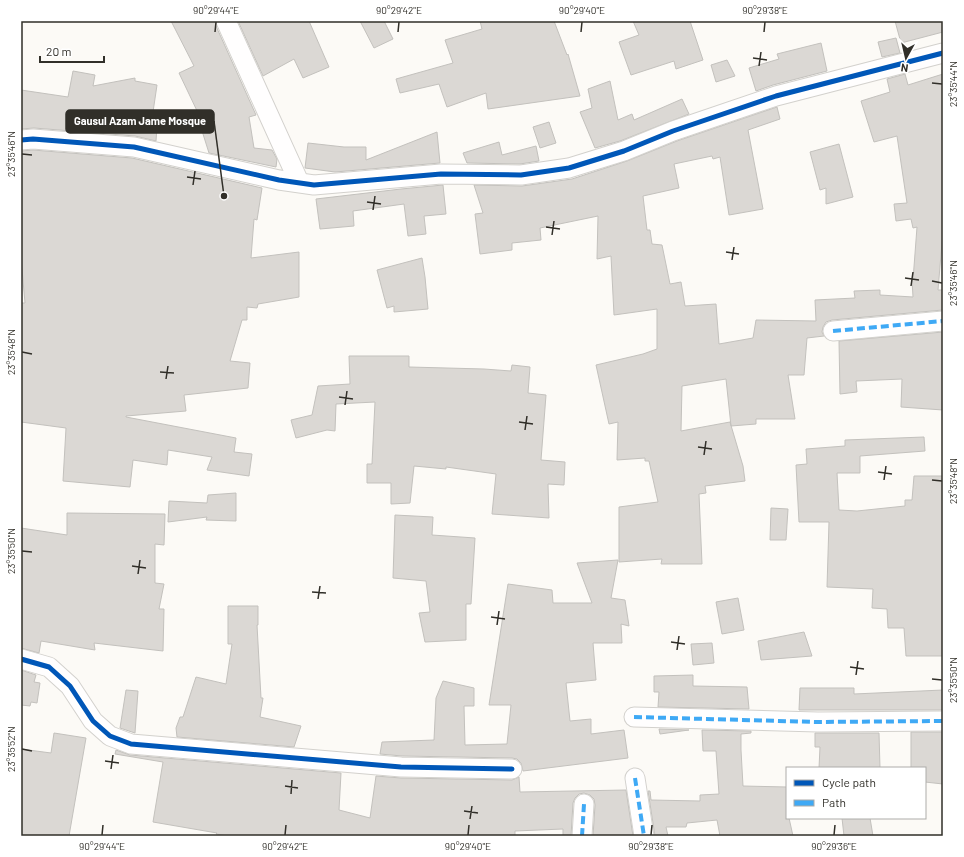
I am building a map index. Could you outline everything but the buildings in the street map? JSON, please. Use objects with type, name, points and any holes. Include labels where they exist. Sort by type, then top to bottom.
[{"type":"street","points":[[226,21],[299,182]]},
{"type":"street","points":[[21,140],[33,139],[134,147],[279,180],[314,185],[441,174],[522,176],[569,168],[624,151],[673,131],[776,96],[943,53]]},
{"type":"street","points":[[833,331],[943,321]]},
{"type":"street","points":[[21,659],[50,667],[70,686],[93,721],[110,736],[131,744],[401,767],[512,769]]},
{"type":"street","points":[[634,717],[818,722],[943,721]]},
{"type":"street","points":[[635,778],[644,836]]},
{"type":"street","points":[[582,836],[584,804]]},
{"type":"marked path","points":[[833,331],[943,321]]},
{"type":"marked path","points":[[634,717],[818,722],[943,721]]},
{"type":"marked path","points":[[635,778],[644,836]]},
{"type":"marked path","points":[[582,836],[584,804]]},
{"type":"cycle path","points":[[21,140],[33,139],[134,147],[279,180],[314,185],[441,174],[521,175],[569,168],[624,151],[673,131],[776,96],[943,53]]},
{"type":"cycle path","points":[[21,659],[49,667],[70,686],[93,721],[110,736],[131,744],[401,767],[512,769]]},
{"type":"place","name":"Gausul Azam Jame Mosque","points":[[224,196]]}]
